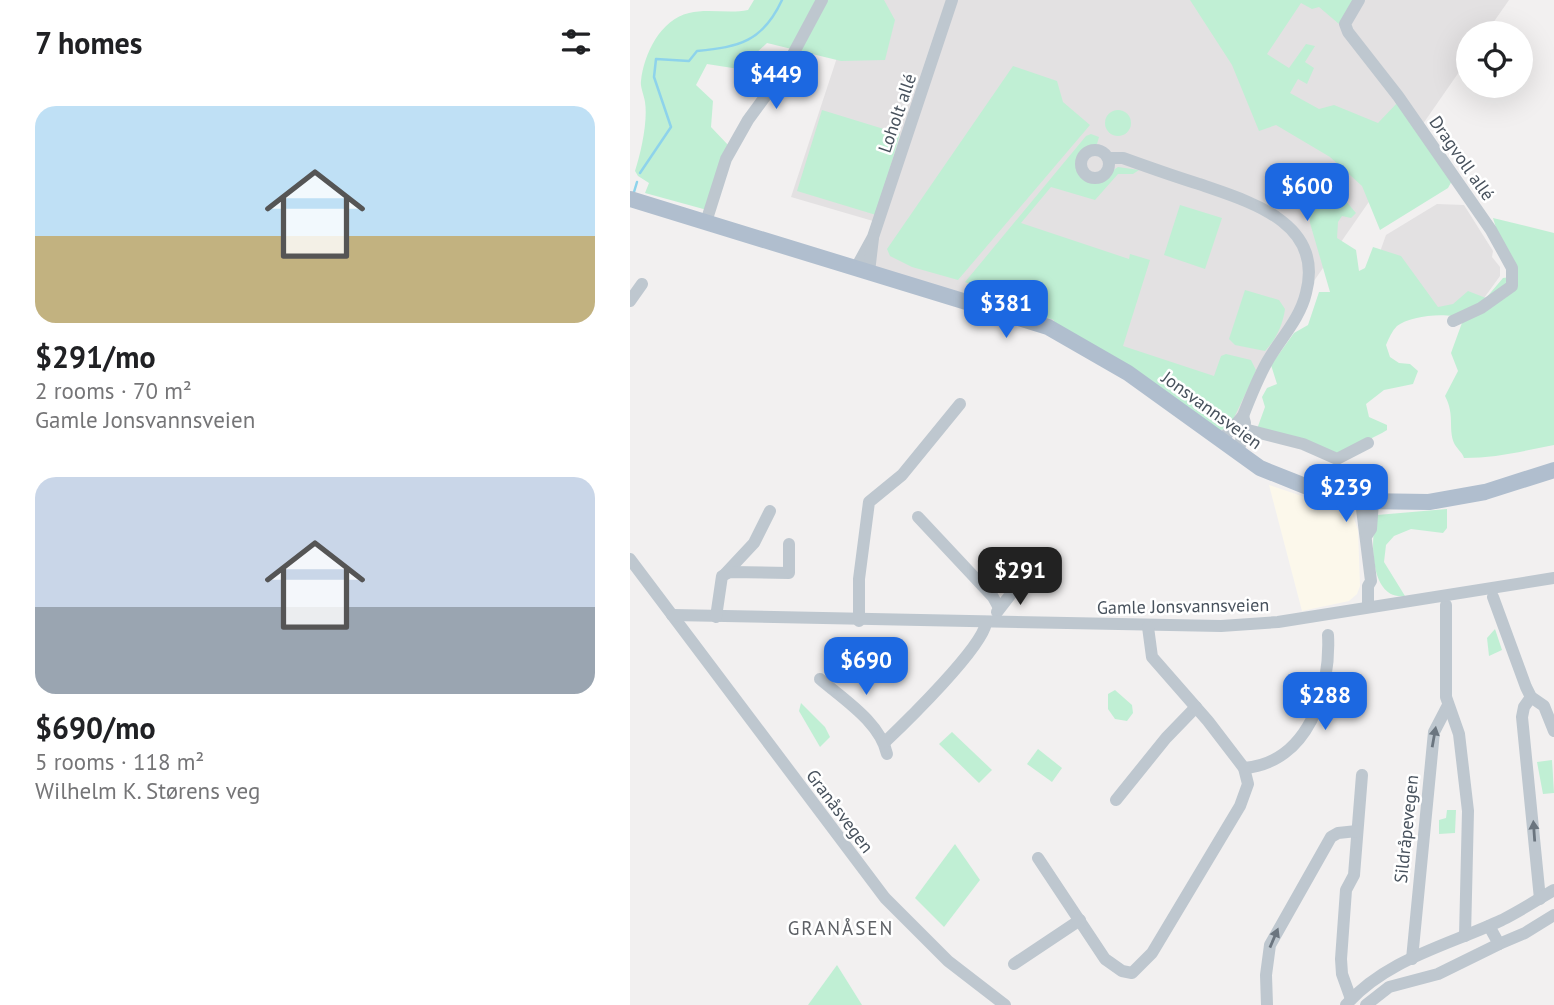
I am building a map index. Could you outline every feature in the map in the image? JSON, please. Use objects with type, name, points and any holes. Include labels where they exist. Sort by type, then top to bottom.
[{"type":"main road","name":"Jonsvannsveien","points":[[630,199],[863,270],[969,304],[981,312],[1060,336],[1128,373],[1238,454],[1291,482],[1367,501],[1429,502],[1519,483],[1554,470]]},
{"type":"street","points":[[706,222],[726,159],[748,120],[784,71],[822,0]]},
{"type":"street","name":"Loholt allé","points":[[863,270],[952,0]]},
{"type":"street","name":"Dragvoll allé","points":[[1359,0],[1345,24],[1348,32],[1398,96],[1475,205],[1512,268],[1512,286],[1453,321]]},
{"type":"street","points":[[1108,158],[1122,158],[1267,209],[1289,226],[1301,243],[1307,263],[1307,291],[1293,323],[1263,370],[1243,416],[1238,454]]},
{"type":"street","points":[[630,301],[642,284]]},
{"type":"street","points":[[859,621],[859,579],[869,502],[902,475],[960,404]]},
{"type":"street","points":[[1221,441],[1243,416]]},
{"type":"street","points":[[1248,430],[1303,444],[1337,459],[1368,443]]},
{"type":"street","points":[[1367,501],[1371,529],[1367,535],[1371,581],[1368,586],[1368,606]]},
{"type":"street","points":[[716,617],[720,582],[724,574],[728,567],[750,548],[770,511]]},
{"type":"street","points":[[918,517],[993,597],[999,608]]},
{"type":"street","points":[[724,574],[789,573],[789,544]]},
{"type":"street","points":[[630,559],[672,615]]},
{"type":"street","points":[[820,679],[872,726],[886,748],[981,639],[999,608],[1028,572]]},
{"type":"street","name":"Gamle Jonsvannsveien","points":[[672,615],[1148,626],[1278,622],[1554,578]]},
{"type":"street","points":[[1371,581],[1377,586],[1382,604]]},
{"type":"street","points":[[1493,597],[1531,697],[1544,706],[1554,731]]},
{"type":"street","name":"Sildråpevegen","points":[[1446,605],[1447,707],[1459,734],[1467,791],[1469,873],[1465,936]]},
{"type":"street","name":"Granåsvegen","points":[[672,615],[885,898],[948,961],[1005,1005]]},
{"type":"street","points":[[1038,858],[1105,959],[1115,968],[1132,973],[1140,967],[1168,928],[1240,806],[1248,784],[1244,768],[1152,657],[1148,626]]},
{"type":"street","points":[[1244,768],[1261,767],[1277,758],[1294,747],[1309,728],[1330,661],[1328,635]]},
{"type":"street","points":[[1531,697],[1522,713],[1540,899]]},
{"type":"street","points":[[1116,800],[1122,797],[1166,738],[1196,707]]},
{"type":"street","name":"Sildråpevegen","points":[[1412,958],[1434,732],[1447,707]]},
{"type":"street","points":[[1362,775],[1354,874],[1346,890],[1342,959],[1342,974],[1349,1002],[1377,977],[1412,958],[1489,926],[1554,890]]},
{"type":"street","points":[[1267,1005],[1266,975],[1270,945],[1331,837],[1338,833],[1357,831]]},
{"type":"street","points":[[1366,1005],[1388,987],[1438,974],[1479,952],[1525,933],[1554,915]]},
{"type":"street","points":[[1014,964],[1080,920]]},
{"type":"street","points":[[1489,926],[1499,944]]},
{"type":"shaded area","points":[[856,0],[1509,0],[1494,21],[1456,21],[1456,76],[1307,291],[1232,426],[1219,434],[1060,336],[856,268],[873,221],[791,197]]},
{"type":"shaded area","points":[[1437,204],[1464,205],[1493,251],[1492,257],[1500,267],[1500,276],[1484,298],[1415,315],[1387,292],[1381,249],[1386,235]]},
{"type":"shaded area","points":[[1269,485],[1352,513],[1358,530],[1360,586],[1357,594],[1349,601],[1302,611]]},
{"type":"green space","points":[[754,0],[884,0],[895,20],[885,60],[841,61],[767,43],[739,69],[707,64],[696,85],[713,101],[711,127],[729,146],[707,210],[645,193],[649,183],[635,171],[646,118],[641,83],[646,60],[655,40],[662,30],[679,17],[696,12],[748,10]]},
{"type":"green space","points":[[1190,0],[1354,0],[1339,24],[1319,7],[1312,9],[1301,3],[1267,54],[1289,68],[1306,44],[1315,46],[1305,62],[1314,68],[1307,84],[1298,79],[1290,93],[1319,109],[1334,105],[1378,123],[1398,102],[1453,179],[1448,188],[1380,230],[1362,186],[1330,157],[1276,125],[1259,131],[1232,65]]},
{"type":"green space","points":[[1013,66],[1057,81],[1063,102],[1090,125],[958,280],[912,267],[890,256],[887,249]]},
{"type":"green space","points":[[822,110],[900,134],[876,215],[797,191]]},
{"type":"green space","points":[[1118,110],[1127,114],[1131,123],[1127,132],[1118,136],[1109,132],[1105,123],[1109,114]]},
{"type":"green space","points":[[1091,134],[1099,137],[1097,144],[1081,152],[1076,160],[1081,177],[1092,182],[1105,177],[1118,167],[1139,170],[1133,174],[1118,174],[1095,200],[1051,187],[1021,223],[1129,259],[1130,254],[1150,260],[1123,346],[1214,376],[1221,356],[1226,354],[1251,360],[1256,370],[1253,378],[1230,426],[1220,431],[1052,327],[1054,320],[993,300],[995,294],[965,282],[1086,136]]},
{"type":"green space","points":[[1323,199],[1345,200],[1356,213],[1351,218],[1342,216],[1338,222],[1337,238],[1356,250],[1359,271],[1365,268],[1373,247],[1401,256],[1438,307],[1453,304],[1468,291],[1486,298],[1503,278],[1511,277],[1493,218],[1554,233],[1554,445],[1464,458],[1454,443],[1450,409],[1445,396],[1458,371],[1451,353],[1463,320],[1449,316],[1411,320],[1397,326],[1391,335],[1386,345],[1390,357],[1399,363],[1410,364],[1418,371],[1413,384],[1384,390],[1366,404],[1369,417],[1387,425],[1387,430],[1382,433],[1338,455],[1257,429],[1265,407],[1262,397],[1267,388],[1277,384],[1271,365],[1294,333],[1308,325],[1319,292],[1330,292],[1310,223],[1310,213]]},
{"type":"green space","points":[[1180,205],[1222,218],[1205,269],[1164,255]]},
{"type":"green space","points":[[1245,290],[1279,300],[1285,309],[1278,332],[1265,351],[1235,345],[1229,339]]},
{"type":"green space","points":[[1447,509],[1447,528],[1443,533],[1411,529],[1394,536],[1386,545],[1384,562],[1405,596],[1393,595],[1384,589],[1378,578],[1373,552],[1377,515]]},
{"type":"green space","points":[[1495,629],[1502,650],[1489,656],[1487,638]]},
{"type":"green space","points":[[884,660],[897,670],[885,683],[870,672]]},
{"type":"green space","points":[[1115,690],[1132,705],[1133,713],[1127,721],[1115,719],[1108,709],[1108,694]]},
{"type":"green space","points":[[801,703],[825,727],[830,737],[820,747],[799,711]]},
{"type":"green space","points":[[952,732],[992,770],[979,783],[939,744]]},
{"type":"green space","points":[[1038,749],[1062,768],[1052,782],[1027,764]]},
{"type":"green space","points":[[1552,760],[1554,793],[1543,794],[1537,762]]},
{"type":"green space","points":[[1447,810],[1456,810],[1455,833],[1439,834],[1439,820],[1446,818]]},
{"type":"green space","points":[[955,844],[980,880],[944,927],[915,898]]},
{"type":"green space","points":[[837,965],[862,1005],[808,1005]]},
{"type":"waterway","points":[[640,173],[671,127],[654,77],[656,59],[689,61],[697,51],[738,44],[767,25],[782,0]]},
{"type":"waterway","points":[[634,192],[637,182]]},
{"type":"district","name":"GRANÅSEN","points":[[841,928]]}]
